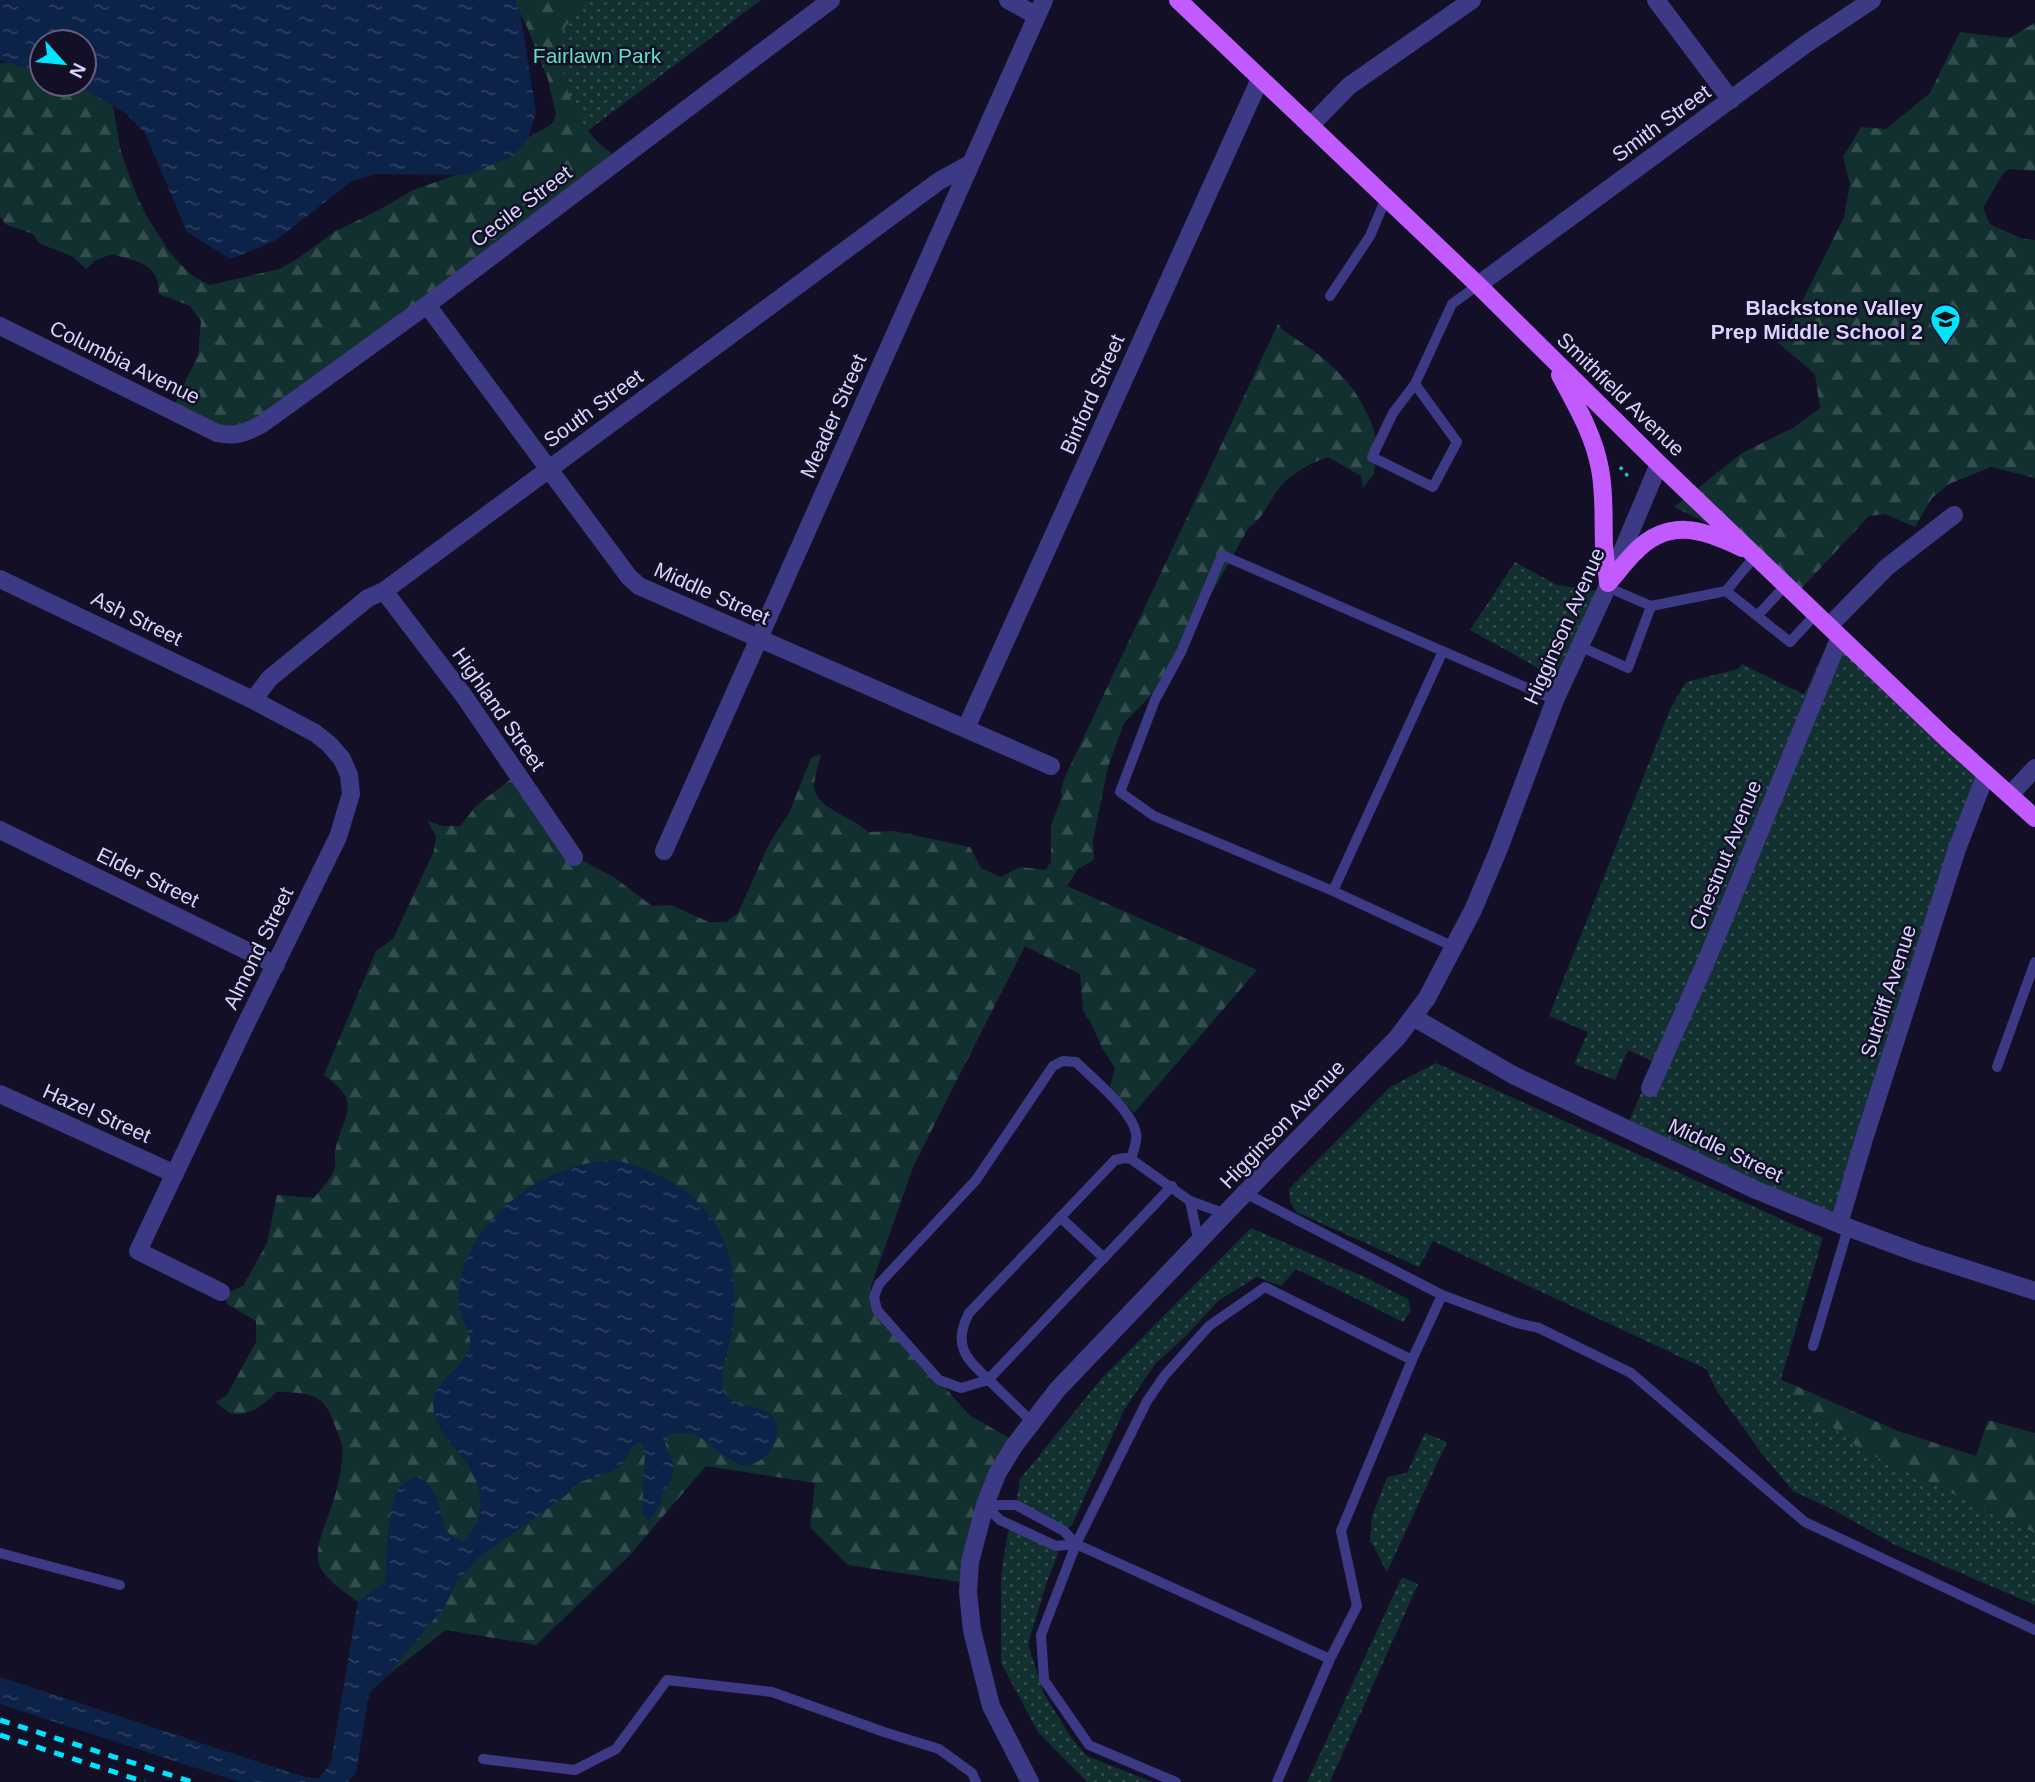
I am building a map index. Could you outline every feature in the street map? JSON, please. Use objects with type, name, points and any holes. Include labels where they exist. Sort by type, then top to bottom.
[{"type":"main road","name":"Smithfield Avenue","points":[[1178,0],[1478,285],[1828,626],[2035,818]]},
{"type":"main road","points":[[1552,359],[1579,408],[1591,436],[1601,472],[1608,585]]},
{"type":"main road","points":[[1608,585],[1636,551],[1668,530],[1692,529],[1708,533],[1755,554]]},
{"type":"street","name":"Cecile Street","points":[[231,436],[246,433],[262,424],[427,305],[831,0]]},
{"type":"street","points":[[1008,0],[1040,8]]},
{"type":"street","points":[[1310,126],[1349,86],[1472,0]]},
{"type":"street","points":[[1656,0],[1731,100]]},
{"type":"street","name":"Smith Street","points":[[1478,285],[1806,44],[1872,0]]},
{"type":"street","name":"Meader Street","points":[[664,851],[1040,8]]},
{"type":"street","name":"Binford Street","points":[[966,728],[1260,79]]},
{"type":"street","name":"South Street","points":[[253,700],[270,678],[368,598],[384,591],[939,181],[970,164]]},
{"type":"street","name":"Middle Street","points":[[427,305],[629,577],[639,586],[1051,766]]},
{"type":"street","name":"Columbia Avenue","points":[[0,326],[217,433],[231,436]]},
{"type":"street","name":"Higginson Avenue","points":[[1030,1781],[991,1706],[972,1630],[968,1592],[970,1562],[985,1505],[997,1474],[1014,1446],[1057,1390],[1397,1038],[1427,998],[1473,911],[1555,700],[1660,464]]},
{"type":"street","points":[[1828,626],[1887,567],[1954,515]]},
{"type":"street","name":"Ash Street","points":[[0,579],[253,700]]},
{"type":"street","name":"Highland Street","points":[[384,591],[464,696],[574,857]]},
{"type":"street","name":"Chestnut Avenue","points":[[1650,1088],[1708,957],[1828,626]]},
{"type":"street","name":"Almond Street","points":[[221,1292],[138,1251],[338,837],[351,794],[349,775],[342,759],[329,744],[315,733],[253,700]]},
{"type":"street","points":[[2010,796],[2035,768]]},
{"type":"street","name":"Sutcliff Avenue","points":[[1843,1226],[1864,1139],[1957,849],[1986,774]]},
{"type":"street","name":"Elder Street","points":[[0,830],[276,965]]},
{"type":"street","name":"Middle Street","points":[[1413,1017],[1513,1075],[1756,1190],[1917,1253],[2035,1291]]},
{"type":"street","name":"Hazel Street","points":[[0,1094],[175,1174]]},
{"type":"lane","points":[[1330,296],[1370,236],[1386,198]]},
{"type":"lane","points":[[1415,384],[1457,442],[1433,487],[1372,457],[1393,413],[1415,384],[1452,304],[1478,285]]},
{"type":"lane","points":[[1608,585],[1651,606],[1726,591],[1755,554]]},
{"type":"lane","points":[[1454,947],[1333,891],[1154,816],[1121,792],[1155,701],[1181,652],[1222,555],[1555,700]]},
{"type":"lane","points":[[1757,616],[1786,585]]},
{"type":"lane","points":[[1726,591],[1790,642],[1828,626]]},
{"type":"lane","points":[[1579,646],[1628,668],[1651,606]]},
{"type":"lane","points":[[1333,891],[1443,651]]},
{"type":"lane","points":[[1997,1067],[2035,962]]},
{"type":"lane","points":[[1131,1159],[1137,1136],[1122,1108],[1076,1062],[1063,1061],[1053,1066],[976,1180],[879,1284],[874,1297],[877,1310],[939,1380],[961,1388],[988,1380],[1172,1186]]},
{"type":"lane","points":[[1032,1422],[967,1359],[961,1340],[962,1326],[969,1313],[1115,1160],[1131,1159],[1190,1201],[1226,1214]]},
{"type":"lane","points":[[1245,1193],[1442,1295],[1517,1323],[1539,1328],[1631,1373],[1805,1522],[2035,1630]]},
{"type":"lane","points":[[1190,1201],[1199,1243]]},
{"type":"lane","points":[[1060,1217],[1104,1258]]},
{"type":"lane","name":"Sutcliff Avenue","points":[[1813,1346],[1843,1226]]},
{"type":"lane","points":[[1176,1782],[1089,1745],[1044,1680],[1041,1635],[1076,1544],[1147,1401],[1165,1375],[1209,1326],[1265,1287],[1412,1360]]},
{"type":"lane","points":[[1277,1782],[1330,1659],[1357,1606],[1341,1531],[1442,1295]]},
{"type":"lane","points":[[985,1505],[1000,1520],[1056,1546],[1076,1544]]},
{"type":"lane","points":[[985,1505],[1016,1506],[1064,1531],[1076,1544],[1330,1659]]},
{"type":"lane","points":[[0,1553],[120,1585]]},
{"type":"lane","points":[[482,1759],[575,1770],[615,1749],[667,1680],[772,1692],[884,1732],[939,1748],[972,1773],[976,1782]]},
{"type":"path","points":[[1613,459],[1638,486]]},
{"type":"green space","points":[[513,0],[581,0],[583,3],[562,34],[562,64],[575,108],[591,134],[612,153],[608,160],[423,300],[233,434],[174,406],[198,355],[201,321],[190,306],[159,294],[158,283],[151,269],[112,254],[96,260],[86,269],[72,256],[40,244],[33,234],[5,224],[0,216],[0,63],[28,62],[28,98],[98,98],[98,95],[113,106],[121,152],[146,215],[170,253],[191,275],[210,285],[279,269],[334,232],[413,190],[470,170],[552,124],[556,115],[543,57]]},
{"type":"green space","name":"Fairlawn Park","points":[[516,0],[761,0],[573,142]]},
{"type":"green space","name":"Blackstone Valley Prep Middle School 2","points":[[2035,23],[2035,171],[2009,169],[2002,175],[1983,208],[1990,224],[2023,239],[2035,240],[2035,478],[1991,467],[1949,484],[1932,498],[1915,527],[1885,514],[1869,516],[1798,592],[1744,546],[1674,507],[1742,453],[1793,428],[1820,408],[1815,374],[1777,342],[1787,331],[1844,217],[1850,184],[1843,157],[1861,127],[1886,129],[1930,93],[1960,32],[2009,38]]},
{"type":"green space","points":[[1278,324],[1330,364],[1358,397],[1374,429],[1378,455],[1374,474],[1363,488],[1361,476],[1328,457],[1314,462],[1282,485],[1262,515],[1249,527],[1159,687],[1124,723],[1108,767],[1093,840],[1094,860],[1078,869],[1067,886],[1257,970],[1134,1113],[1110,1087],[1115,1068],[1083,1011],[1080,974],[1025,946],[914,1165],[870,1289],[877,1310],[969,1415],[1013,1440],[966,1583],[848,1565],[810,1527],[815,1483],[706,1466],[629,1556],[536,1645],[446,1630],[388,1675],[369,1693],[356,1772],[348,1782],[240,1782],[0,1677],[300,1776],[318,1779],[331,1763],[358,1602],[329,1579],[318,1560],[319,1543],[334,1499],[343,1452],[326,1406],[307,1394],[277,1392],[250,1412],[243,1414],[228,1412],[216,1402],[227,1395],[256,1342],[256,1321],[227,1304],[224,1294],[243,1286],[267,1243],[277,1195],[314,1198],[334,1171],[335,1151],[348,1110],[344,1093],[324,1075],[376,951],[393,939],[434,851],[436,836],[427,820],[442,826],[460,826],[476,806],[515,776],[571,854],[615,878],[652,906],[671,905],[709,922],[726,922],[738,913],[770,842],[789,813],[811,758],[821,754],[814,783],[816,795],[828,807],[868,832],[894,831],[970,847],[981,868],[1001,877],[1020,867],[1045,870],[1051,862],[1051,825],[1062,797],[1064,779]]},
{"type":"green space","points":[[1515,562],[1557,585],[1605,592],[1555,700],[1540,669],[1470,630]]},
{"type":"green space","points":[[1833,631],[1986,774],[1839,1224],[1627,1126],[1652,1061],[1628,1050],[1615,1080],[1574,1064],[1588,1032],[1549,1016],[1671,707],[1686,682],[1738,669],[1742,664],[1803,694]]},
{"type":"green space","points":[[1436,1063],[1823,1238],[1781,1379],[1784,1389],[1863,1451],[2035,1533],[2035,1605],[1895,1545],[1834,1510],[1793,1491],[1718,1393],[1706,1369],[1433,1241],[1419,1267],[1296,1212],[1290,1202],[1289,1189],[1390,1087]]},
{"type":"green space","points":[[1251,1228],[1365,1277],[1408,1299],[1411,1310],[1403,1322],[1296,1269],[1281,1286],[1257,1277],[1219,1300],[1186,1336],[1155,1364],[1124,1410],[1072,1525],[1064,1531],[1016,1505],[1020,1479],[1101,1379]]},
{"type":"green space","points":[[1780,1379],[1898,1431],[1976,1456],[1988,1420],[2035,1433],[2035,1533],[1863,1451],[1784,1389]]},
{"type":"green space","points":[[1425,1433],[1447,1442],[1387,1572],[1370,1540],[1372,1516],[1387,1477],[1407,1473]]},
{"type":"green space","points":[[1015,1527],[1056,1546],[1058,1554],[1028,1644],[1044,1694],[1071,1737],[1087,1756],[1152,1782],[1087,1782],[1038,1732],[1001,1663],[1001,1576],[1008,1531]]},
{"type":"green space","points":[[1402,1577],[1418,1584],[1330,1782],[1307,1782]]},
{"type":"water","points":[[0,0],[515,0],[520,12],[536,112],[528,139],[513,156],[467,175],[375,174],[352,181],[275,241],[230,259],[187,232],[145,133],[125,113],[98,97],[98,28],[28,28],[28,69],[0,60]]},
{"type":"water","points":[[611,1160],[639,1167],[666,1179],[686,1192],[715,1223],[724,1242],[734,1282],[733,1328],[723,1372],[723,1388],[731,1400],[758,1408],[773,1417],[777,1425],[776,1437],[765,1457],[752,1464],[743,1465],[734,1462],[693,1434],[671,1434],[665,1443],[673,1464],[673,1475],[649,1522],[642,1512],[645,1452],[641,1442],[632,1447],[621,1466],[580,1482],[564,1497],[477,1559],[456,1583],[442,1611],[388,1675],[369,1693],[356,1772],[348,1782],[239,1782],[0,1704],[0,1677],[300,1776],[318,1779],[331,1763],[358,1602],[385,1581],[390,1518],[396,1494],[405,1482],[420,1476],[434,1492],[449,1534],[464,1541],[478,1518],[479,1492],[475,1478],[442,1431],[433,1405],[437,1390],[461,1363],[469,1348],[468,1330],[459,1308],[459,1292],[464,1266],[475,1242],[512,1200],[535,1184],[585,1164]]},
{"type":"railway","points":[[0,1720],[192,1782]]},
{"type":"railway","points":[[0,1735],[145,1782]]},
{"type":"place","name":"Blackstone Valley Prep Middle School 2","points":[[1946,346]]}]
